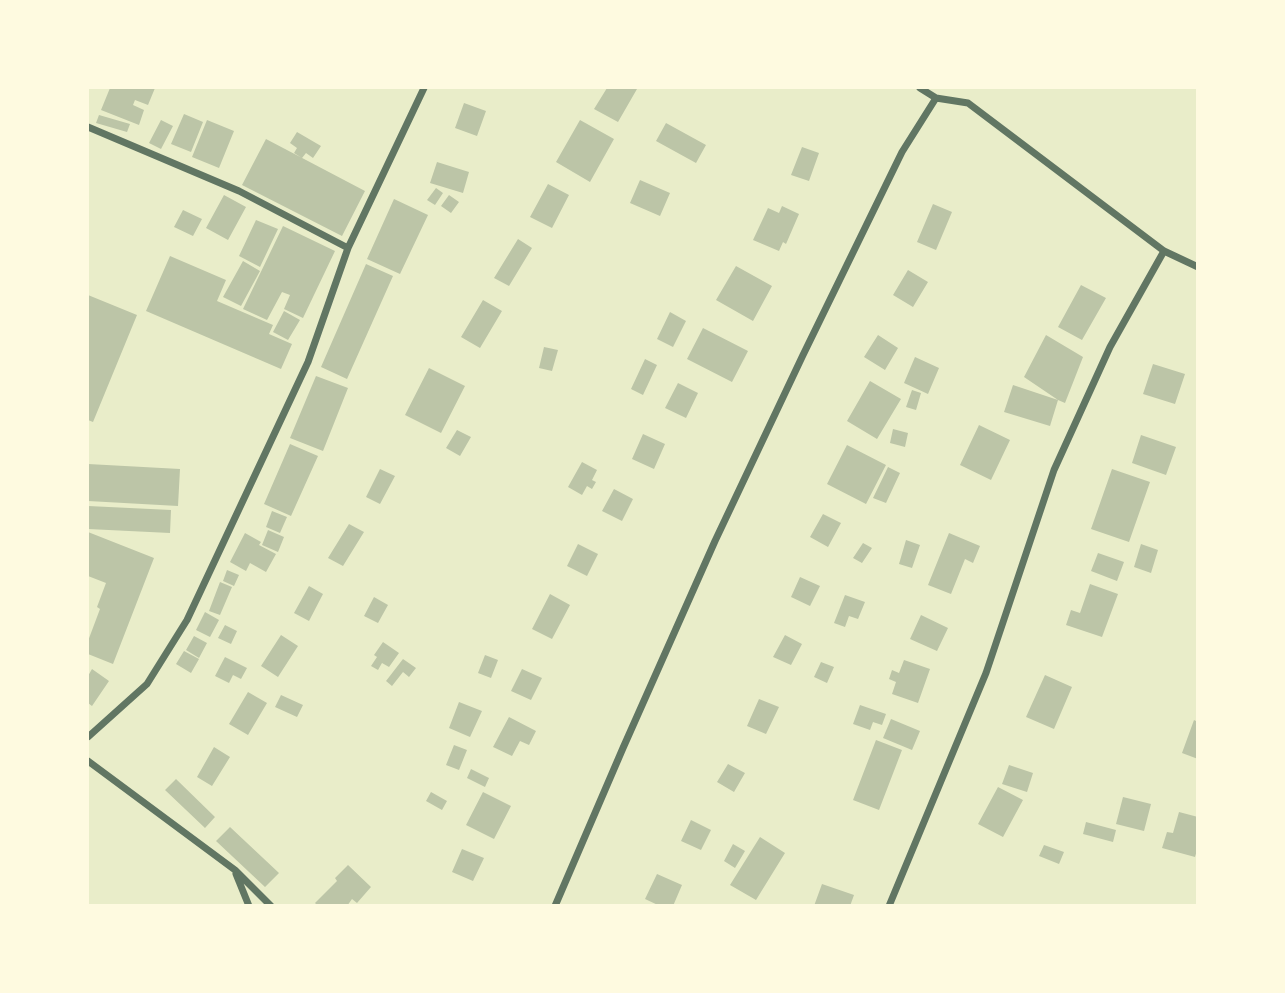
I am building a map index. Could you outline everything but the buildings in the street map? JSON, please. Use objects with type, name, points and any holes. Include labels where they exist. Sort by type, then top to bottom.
[{"type":"street","points":[[88,737],[147,684],[187,621],[308,362],[348,248],[424,88]]},
{"type":"street","points":[[920,88],[936,98],[968,103],[1164,251],[1198,267]]},
{"type":"street","points":[[555,905],[721,528],[897,164],[936,98]]},
{"type":"street","points":[[88,127],[239,191],[348,248]]},
{"type":"street","points":[[889,905],[986,673],[1054,470],[1110,347],[1164,251]]},
{"type":"street","points":[[88,761],[235,870],[271,905]]},
{"type":"street","points":[[235,870],[249,905]]}]
